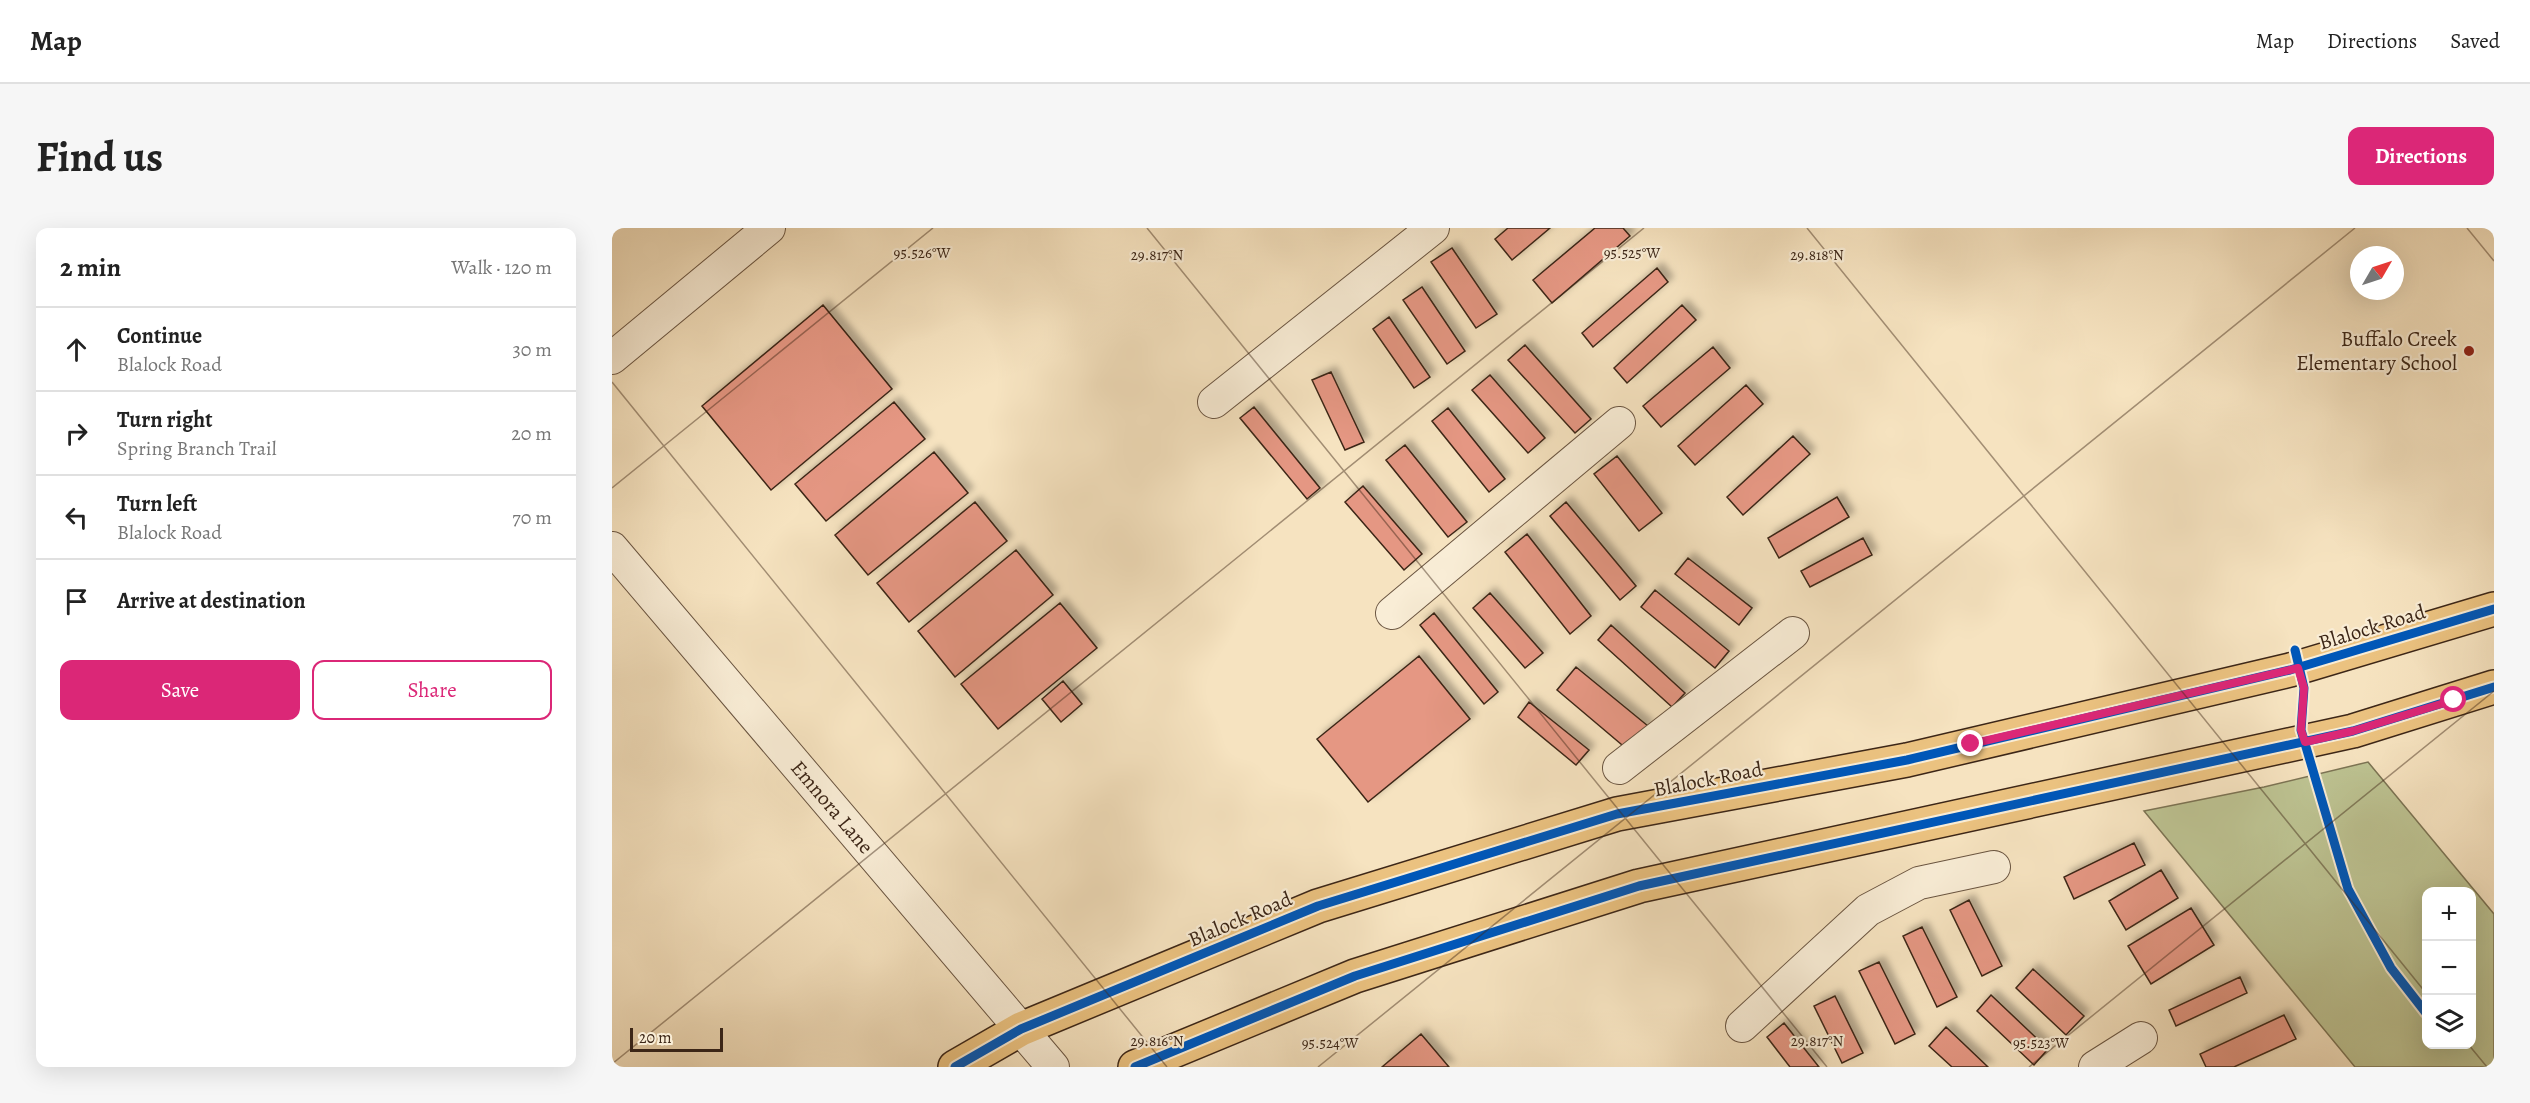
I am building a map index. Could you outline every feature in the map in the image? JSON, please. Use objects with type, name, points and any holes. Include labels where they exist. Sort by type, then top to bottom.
[{"type":"main road","name":"Blalock Road","points":[[955,1067],[1021,1029],[1318,906],[1617,814],[1907,760],[2290,670],[2494,609]]},
{"type":"main road","points":[[1135,1067],[1355,976],[1639,886],[2353,731],[2494,687]]},
{"type":"street","points":[[612,357],[769,228]]},
{"type":"street","points":[[1214,402],[1433,228]]},
{"type":"street","points":[[1392,613],[1619,423]]},
{"type":"street","name":"Emnora Lane","points":[[612,548],[1053,1067]]},
{"type":"street","points":[[1619,768],[1793,633]]},
{"type":"street","points":[[1742,1026],[1869,910],[1919,883],[1994,867]]},
{"type":"street","points":[[2095,1067],[2141,1038]]},
{"type":"green space","points":[[2368,762],[2472,887],[2422,887],[2422,1049],[2476,1049],[2476,892],[2494,914],[2494,1067],[2355,1067],[2144,811],[2264,787]]},
{"type":"building","points":[[1508,228],[1550,228],[1512,260],[1495,239]]},
{"type":"building","points":[[1595,228],[1623,228],[1630,236],[1552,303],[1533,280]]},
{"type":"building","points":[[1452,248],[1497,314],[1476,328],[1431,262]]},
{"type":"building","points":[[1657,268],[1668,282],[1593,347],[1582,333]]},
{"type":"building","points":[[1422,287],[1465,351],[1447,364],[1403,300]]},
{"type":"building","points":[[823,305],[892,389],[771,490],[702,406]]},
{"type":"building","points":[[1682,305],[1696,320],[1627,383],[1614,368]]},
{"type":"building","points":[[1389,317],[1430,377],[1414,388],[1373,329]]},
{"type":"building","points":[[1525,345],[1591,419],[1575,433],[1508,360]]},
{"type":"building","points":[[1713,347],[1730,368],[1661,427],[1643,406]]},
{"type":"building","points":[[1331,372],[1364,442],[1345,450],[1312,380]]},
{"type":"building","points":[[1490,375],[1545,438],[1528,453],[1472,390]]},
{"type":"building","points":[[1746,385],[1763,404],[1695,465],[1678,446]]},
{"type":"building","points":[[894,402],[925,439],[826,521],[795,484]]},
{"type":"building","points":[[1254,407],[1320,488],[1307,499],[1240,418]]},
{"type":"building","points":[[1448,408],[1505,479],[1489,492],[1432,421]]},
{"type":"building","points":[[1793,436],[1810,454],[1743,515],[1727,497]]},
{"type":"building","points":[[1405,445],[1467,522],[1448,537],[1386,460]]},
{"type":"building","points":[[934,452],[968,493],[868,575],[835,535]]},
{"type":"building","points":[[1617,456],[1662,513],[1639,531],[1594,474]]},
{"type":"building","points":[[1363,486],[1422,554],[1404,570],[1345,502]]},
{"type":"building","points":[[1837,497],[1849,517],[1779,558],[1768,538]]},
{"type":"building","points":[[975,502],[1007,541],[909,622],[877,583]]},
{"type":"building","points":[[1566,502],[1636,586],[1620,600],[1550,516]]},
{"type":"building","points":[[1527,534],[1591,616],[1570,634],[1505,552]]},
{"type":"building","points":[[1863,538],[1872,555],[1810,587],[1801,571]]},
{"type":"building","points":[[1016,550],[1053,595],[955,677],[918,631]]},
{"type":"building","points":[[1688,558],[1752,608],[1739,625],[1675,574]]},
{"type":"building","points":[[1655,590],[1729,651],[1715,668],[1641,607]]},
{"type":"building","points":[[1490,593],[1543,653],[1525,668],[1473,608]]},
{"type":"building","points":[[1060,603],[1097,648],[998,729],[961,684]]},
{"type":"building","points":[[1434,613],[1498,692],[1484,704],[1420,625]]},
{"type":"building","points":[[1611,625],[1685,693],[1672,707],[1598,640]]},
{"type":"building","points":[[1419,656],[1470,719],[1368,802],[1317,739]]},
{"type":"building","points":[[1576,667],[1648,726],[1628,750],[1557,690]]},
{"type":"building","points":[[1063,681],[1082,704],[1061,722],[1042,699]]},
{"type":"building","points":[[1529,702],[1589,750],[1576,765],[1518,717]]},
{"type":"building","points":[[2134,843],[2145,865],[2074,899],[2064,877]]},
{"type":"building","points":[[2161,870],[2178,898],[2126,930],[2109,901]]},
{"type":"building","points":[[1969,900],[2002,966],[1982,976],[1950,910]]},
{"type":"building","points":[[2191,908],[2214,945],[2151,984],[2128,946]]},
{"type":"building","points":[[1922,927],[1957,997],[1937,1007],[1903,936]]},
{"type":"building","points":[[1879,962],[1915,1034],[1895,1044],[1859,971]]},
{"type":"building","points":[[2033,969],[2084,1016],[2066,1035],[2016,988]]},
{"type":"building","points":[[2240,977],[2247,993],[2176,1026],[2169,1010]]},
{"type":"building","points":[[1991,995],[2048,1049],[2034,1065],[1977,1011]]},
{"type":"building","points":[[1835,996],[1863,1053],[1842,1063],[1814,1006]]},
{"type":"building","points":[[2284,1015],[2296,1039],[2234,1067],[2206,1067],[2200,1054]]},
{"type":"building","points":[[1784,1023],[1819,1067],[1790,1067],[1767,1037]]},
{"type":"building","points":[[1946,1027],[1988,1067],[1952,1067],[1929,1046]]},
{"type":"building","points":[[1421,1034],[1449,1067],[1382,1067]]},
{"type":"cycle path","points":[[955,1067],[1021,1029],[1318,906],[1617,814],[1907,760],[2290,670],[2494,609]]},
{"type":"cycle path","points":[[2295,650],[2304,688],[2301,730],[2348,889],[2391,968],[2422,1008]]},
{"type":"cycle path","points":[[1135,1067],[1355,976],[1639,886],[2353,731],[2494,687]]},
{"type":"place","name":"Buffalo Creek Elementary School","points":[[2469,351]]},
{"type":"route","points":[[1971,744],[2298,668],[2304,688],[2301,730],[2305,742],[2353,731],[2454,700]]}]
